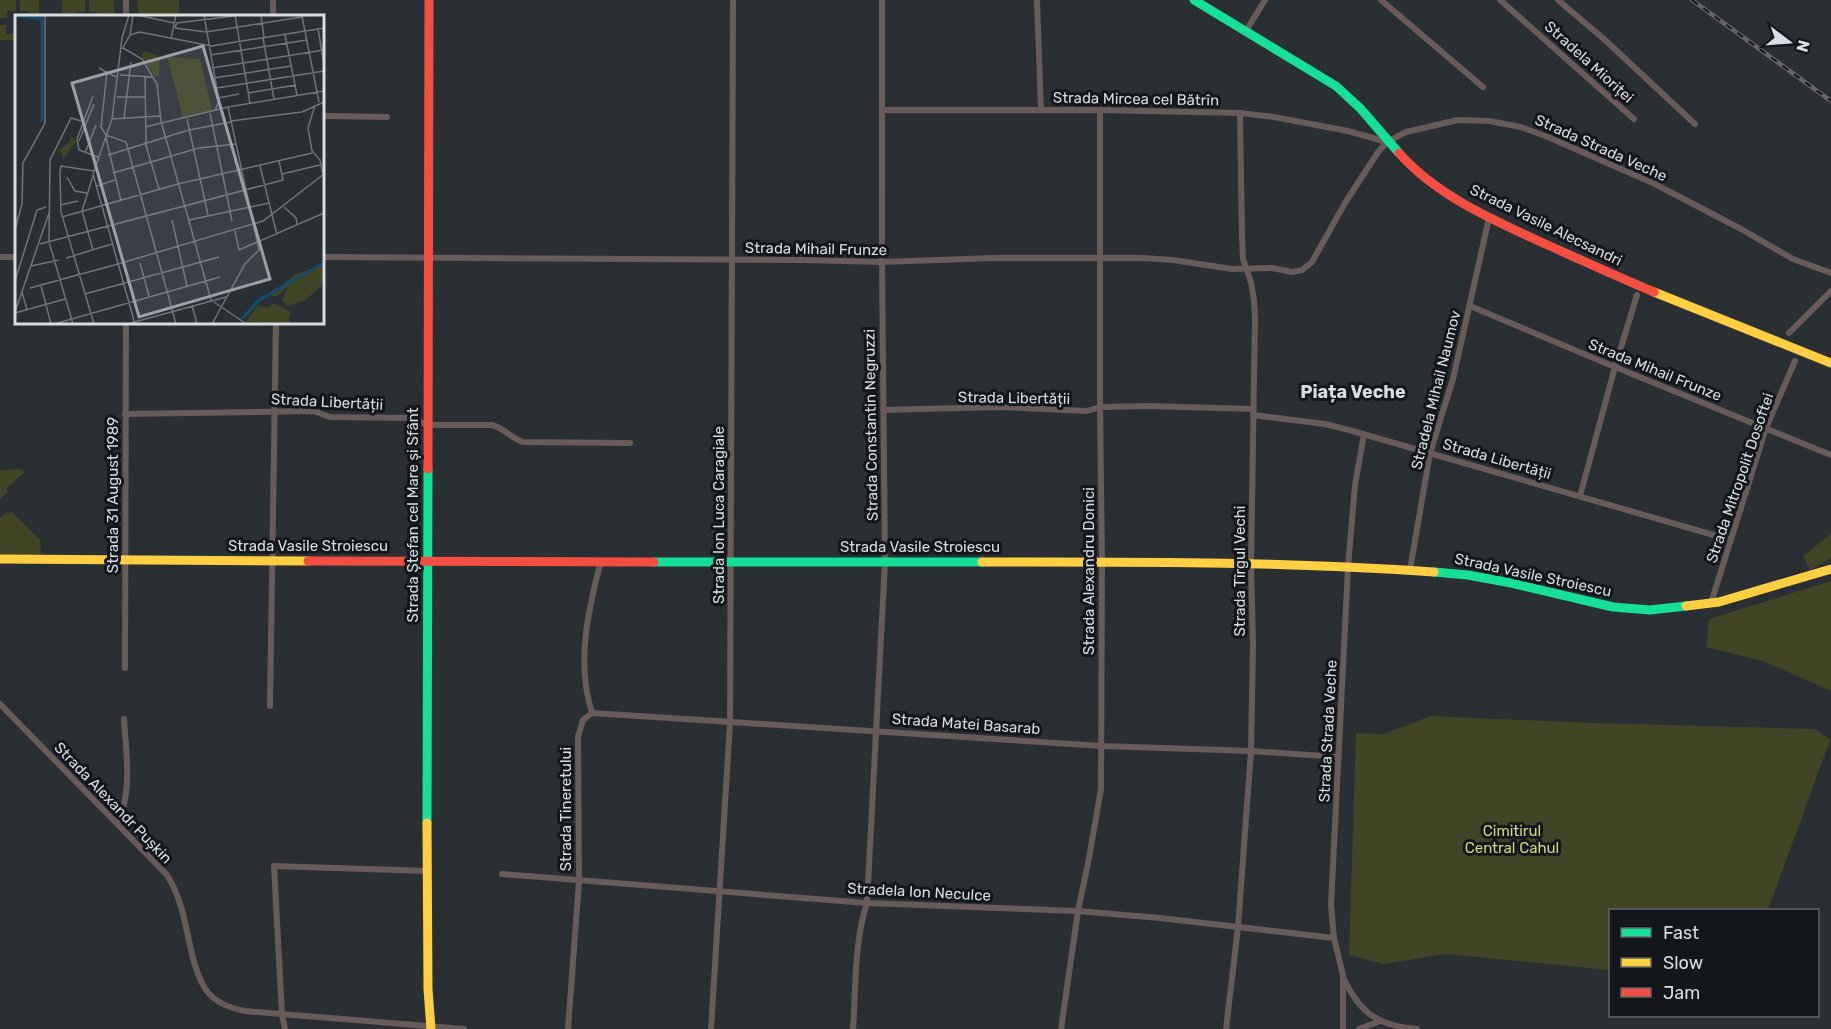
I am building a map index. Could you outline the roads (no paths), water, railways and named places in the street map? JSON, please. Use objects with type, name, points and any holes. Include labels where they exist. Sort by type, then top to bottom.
[{"type":"street","name":"Strada Ștefan cel Mare și Sfânt","points":[[429,0],[427,872],[428,988],[431,1028]]},
{"type":"street","name":"Strada Ion Luca Caragiale","points":[[711,1029],[730,723],[733,0]]},
{"type":"street","name":"Strada Constantin Negruzzi","points":[[853,1029],[859,940],[862,916],[867,903],[885,562],[882,0]]},
{"type":"street","points":[[1037,0],[1041,110]]},
{"type":"street","name":"Strada Vasile Alecsandri","points":[[1194,0],[1346,93],[1366,113],[1387,142],[1425,178],[1489,218],[1639,287],[1831,363]]},
{"type":"street","points":[[1246,31],[1265,0]]},
{"type":"street","points":[[1381,0],[1483,87]]},
{"type":"street","name":"Stradela Mioriței","points":[[1500,0],[1634,119]]},
{"type":"street","points":[[1558,0],[1605,40],[1695,124]]},
{"type":"street","name":"Strada Mircea cel Bătrîn","points":[[882,110],[1100,110],[1240,113],[1348,131],[1387,142]]},
{"type":"street","name":"Strada Alexandru Donici","points":[[1061,1029],[1078,911],[1101,789],[1100,110]]},
{"type":"street","name":"Strada Tîrgul Vechi","points":[[1226,1029],[1238,927],[1251,751],[1253,644],[1251,566],[1254,300],[1246,270],[1242,238],[1240,113]]},
{"type":"street","points":[[324,116],[387,117]]},
{"type":"street","name":"Strada Strada Veche","points":[[1308,267],[1317,256],[1325,236],[1372,161],[1387,142],[1406,132],[1445,121],[1489,121],[1521,127],[1655,184],[1741,229],[1781,253],[1831,273]]},
{"type":"street","name":"Stradela Mihail Naumov","points":[[1410,570],[1430,453],[1453,379],[1489,218]]},
{"type":"street","name":"Strada Mihail Frunze","points":[[324,257],[882,262],[1101,257],[1173,260],[1246,270],[1272,268],[1292,272],[1308,267]]},
{"type":"street","points":[[1789,333],[1831,291]]},
{"type":"street","points":[[1580,496],[1637,295]]},
{"type":"street","name":"Strada Mihail Frunze","points":[[1470,306],[1615,368],[1831,455]]},
{"type":"street","name":"Strada 31 August 1989","points":[[125,668],[126,324]]},
{"type":"street","points":[[270,706],[276,324]]},
{"type":"street","name":"Strada Mitropolit Dosoftei","points":[[1711,603],[1766,428],[1795,361]]},
{"type":"street","name":"Strada Libertății","points":[[883,410],[1000,407],[1080,411],[1100,407],[1253,412],[1325,424],[1364,434],[1731,540]]},
{"type":"street","name":"Strada Libertății","points":[[125,414],[314,411],[332,417],[411,418],[428,425],[492,425],[523,442],[630,443]]},
{"type":"street","name":"Strada Strada Veche","points":[[1342,1029],[1343,975],[1334,938],[1331,905],[1348,567],[1355,485],[1364,434]]},
{"type":"street","name":"Strada Vasile Stroiescu","points":[[0,559],[429,562],[1102,562],[1348,567],[1468,575],[1613,607],[1650,610],[1711,603],[1780,586],[1831,569]]},
{"type":"street","points":[[592,713],[585,692],[584,670],[592,593],[601,561]]},
{"type":"street","name":"Strada Alexandr Pușkin","points":[[0,704],[166,876],[176,890],[183,909],[203,987],[220,1004],[235,1009],[282,1015],[464,1029]]},
{"type":"street","name":"Strada Matei Basarab","points":[[592,713],[1102,746],[1251,751],[1339,757]]},
{"type":"street","name":"Strada Tineretului","points":[[568,1029],[579,881],[578,737],[583,720],[592,713]]},
{"type":"street","points":[[117,823],[124,806],[124,719]]},
{"type":"street","points":[[285,1029],[282,1015],[274,866],[427,872]]},
{"type":"street","name":"Stradela Ion Neculce","points":[[502,874],[867,903],[1078,911],[1334,938]]},
{"type":"street","points":[[1343,975],[1356,1000],[1372,1017],[1397,1027],[1417,1029]]},
{"type":"street","points":[[1359,1029],[1380,1022]]},
{"type":"railway","points":[[1692,0],[1831,101]]},
{"type":"district","name":"Piața Veche","points":[[1353,392]]},
{"type":"park label","name":"Cimitirul Central Cahul","points":[[1512,840]]}]
